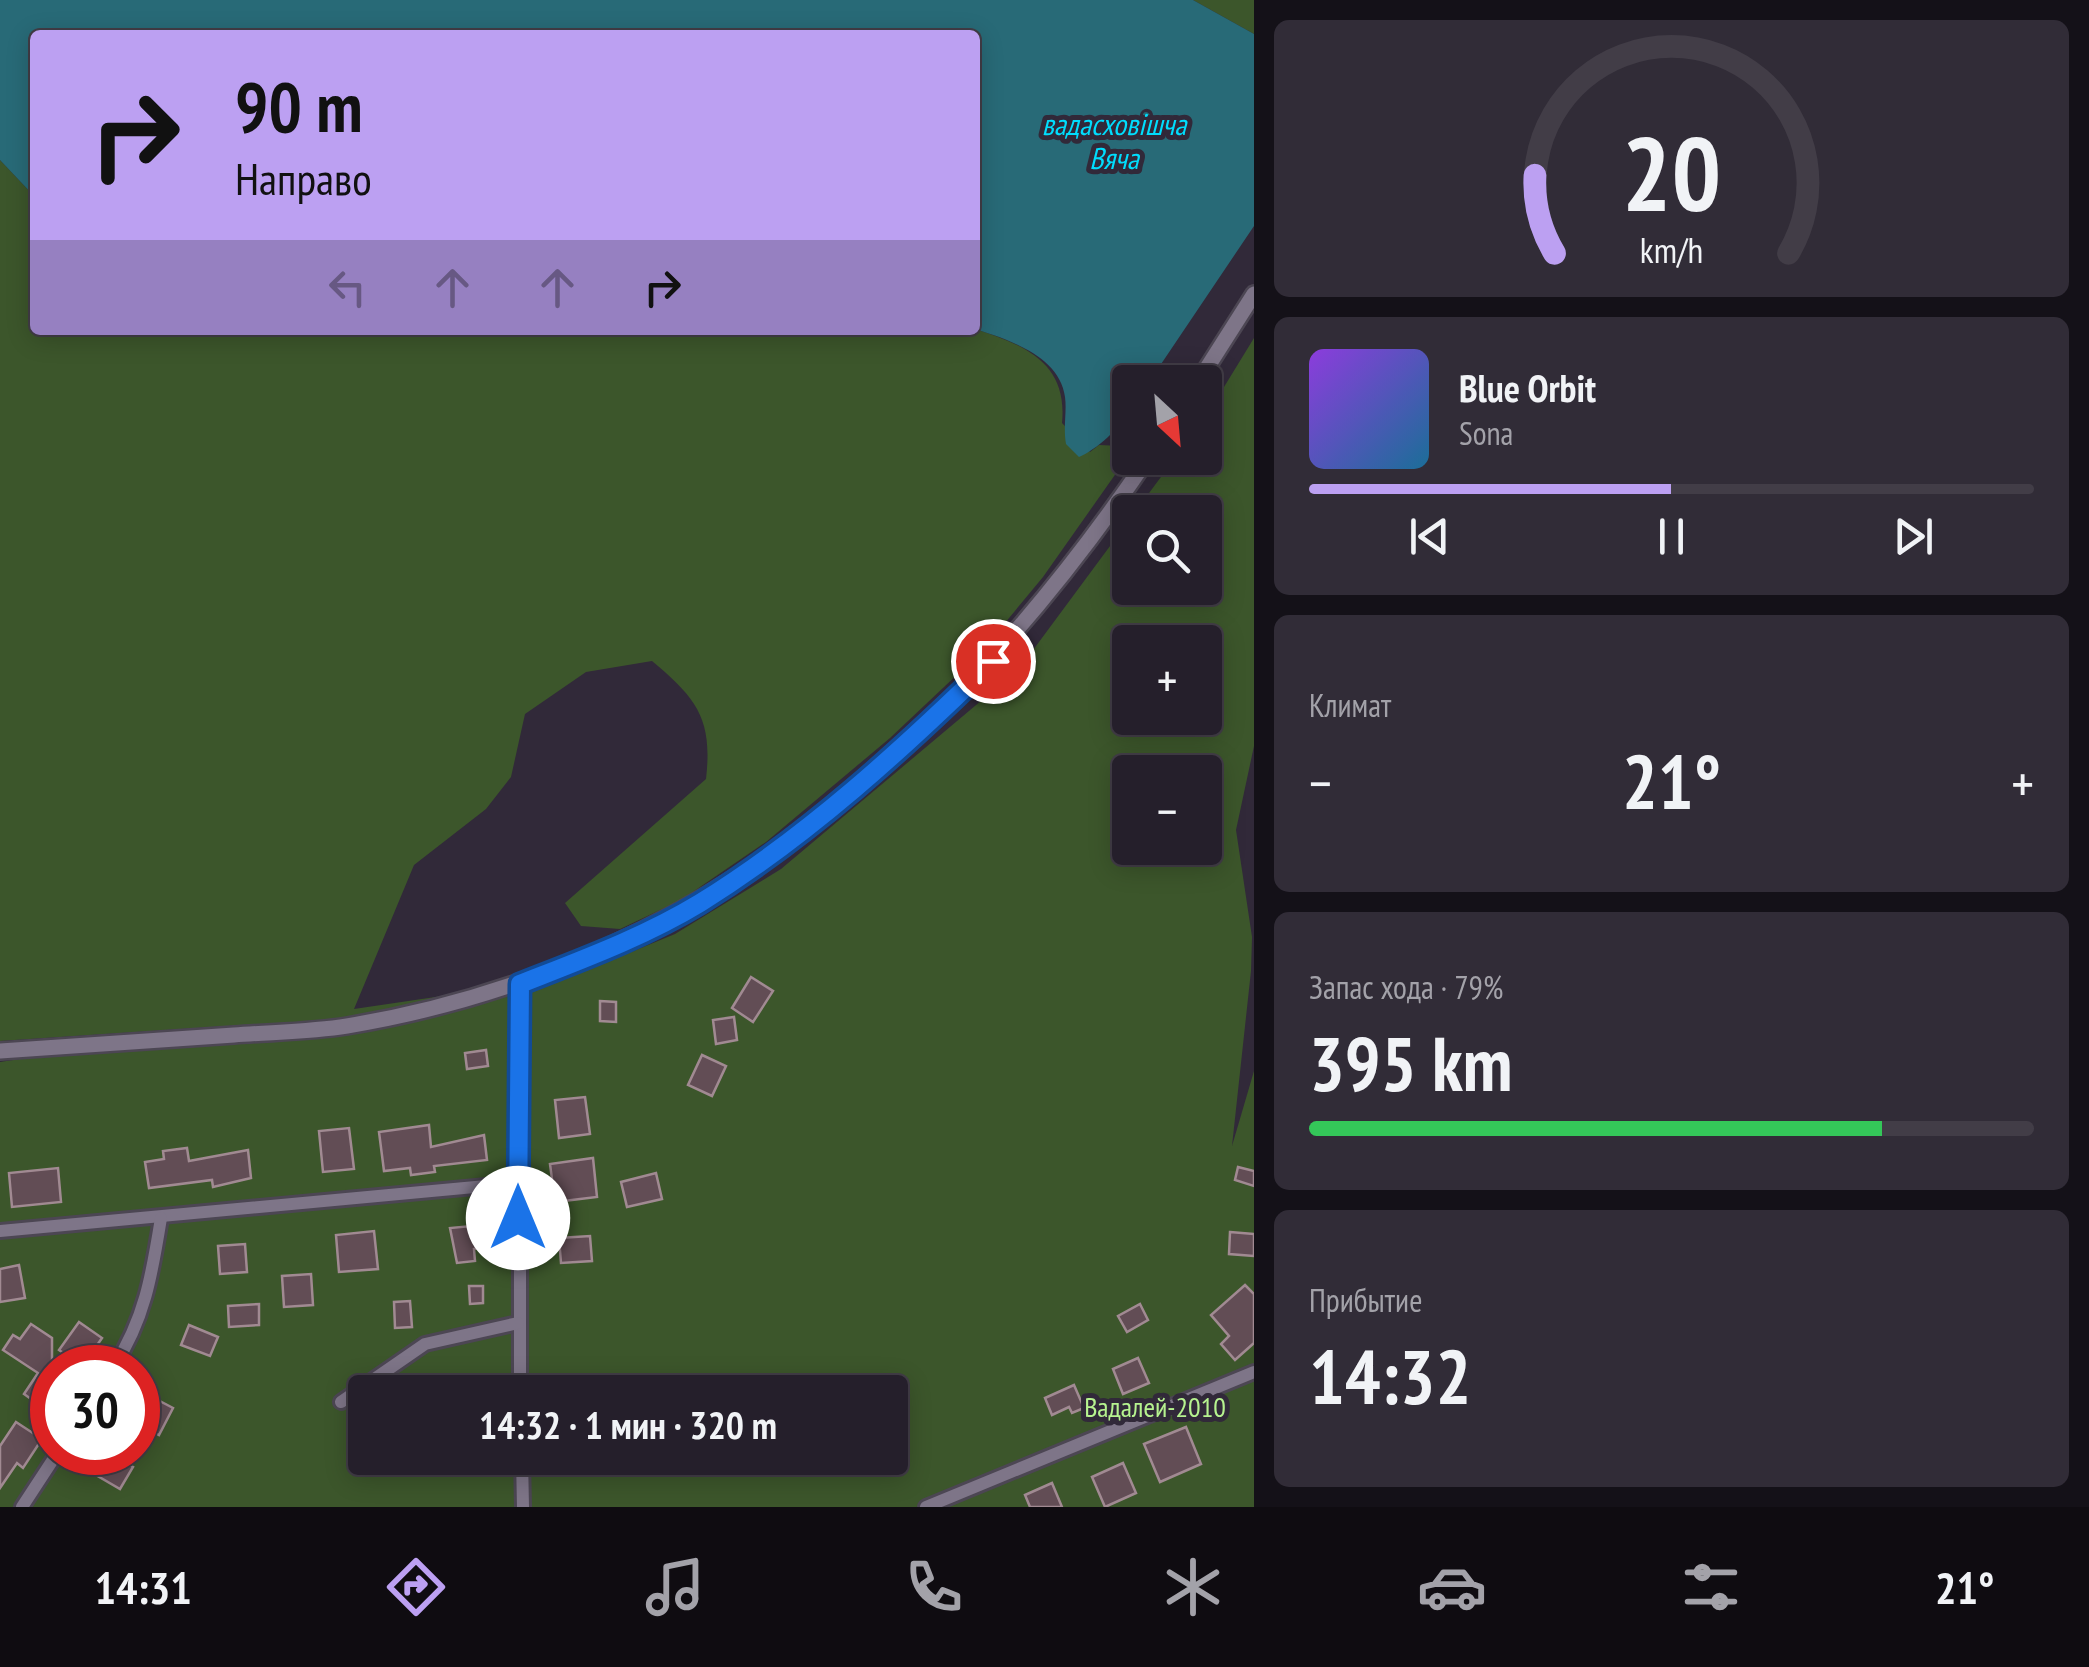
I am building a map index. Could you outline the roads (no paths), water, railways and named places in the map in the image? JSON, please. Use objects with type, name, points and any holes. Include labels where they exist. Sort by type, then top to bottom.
[{"type":"street","points":[[1209,365],[1254,294]]},
{"type":"street","points":[[0,1052],[344,1026],[520,984],[634,938],[699,904],[771,854],[866,778],[993,661],[1086,549],[1136,475]]},
{"type":"street","points":[[520,984],[520,1375]]},
{"type":"street","points":[[0,1231],[518,1183]]},
{"type":"street","points":[[127,1345],[150,1294],[160,1218]]},
{"type":"street","points":[[341,1402],[425,1344],[518,1322]]},
{"type":"street","points":[[926,1507],[1254,1372]]},
{"type":"street","points":[[22,1507],[43,1475]]},
{"type":"street","points":[[522,1475],[523,1507]]},
{"type":"water","name":"вадасховішча Вяча","points":[[0,0],[1193,0],[1254,34],[1254,226],[1160,365],[1112,365],[1112,432],[1079,457],[1066,444],[1065,397],[1053,370],[1030,351],[980,331],[980,30],[30,30],[30,192],[0,160]]},
{"type":"park label","name":"Вадалей-2010","points":[[1155,1407]]}]
